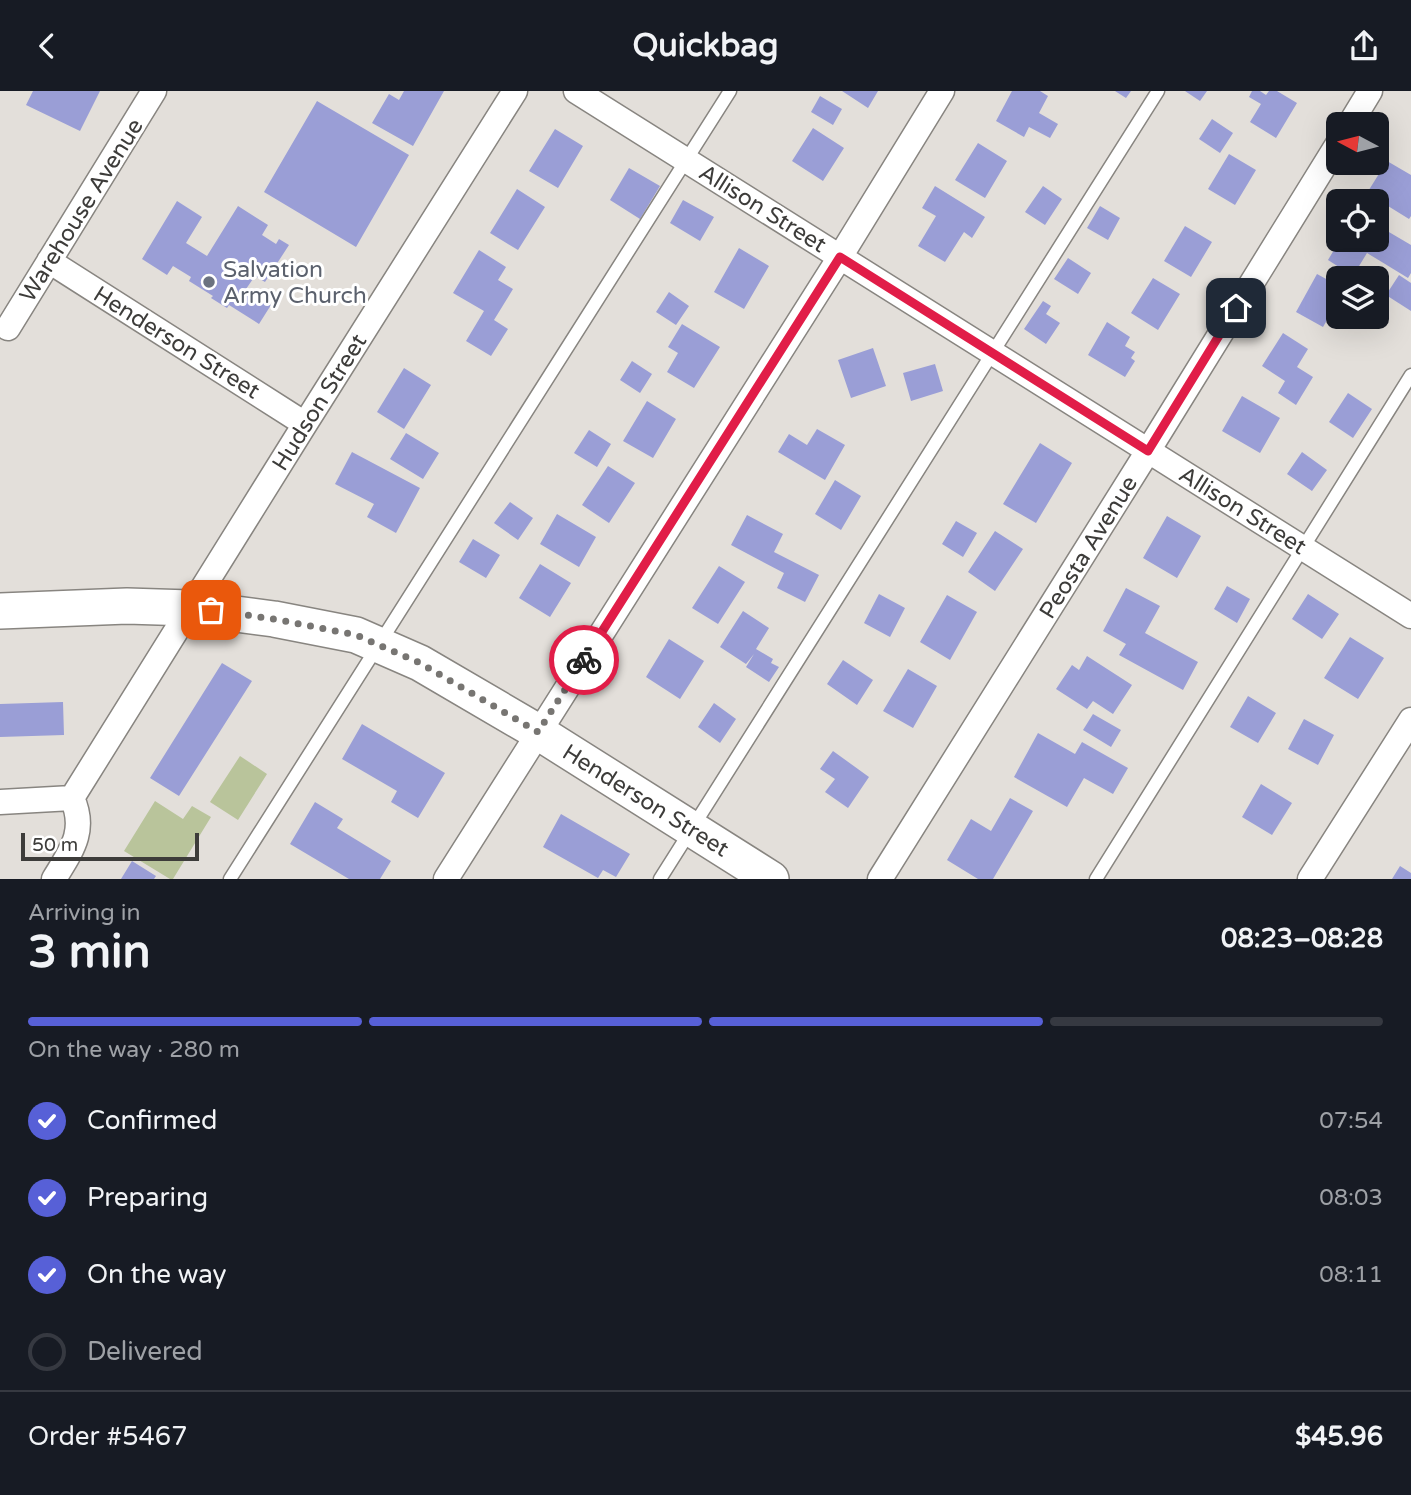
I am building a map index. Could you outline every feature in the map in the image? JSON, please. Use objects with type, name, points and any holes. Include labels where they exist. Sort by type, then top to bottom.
[{"type":"main road","name":"Henderson Street","points":[[0,611],[127,606],[191,608],[274,619],[356,635],[420,663],[538,732],[771,879]]},
{"type":"street","name":"Warehouse Avenue","points":[[8,328],[154,91]]},
{"type":"street","name":"Hudson Street","points":[[72,798],[304,423],[515,91]]},
{"type":"street","name":"Allison Street","points":[[576,91],[1411,616]]},
{"type":"street","points":[[446,879],[840,257],[942,91]]},
{"type":"street","points":[[1357,112],[1370,91]]},
{"type":"street","name":"Peosta Avenue","points":[[880,879],[1326,163]]},
{"type":"street","name":"Henderson Street","points":[[49,261],[304,423]]},
{"type":"street","points":[[1310,879],[1411,720]]},
{"type":"street","points":[[0,801],[72,798],[79,822],[77,836],[54,879]]},
{"type":"lane","points":[[230,879],[730,91]]},
{"type":"lane","points":[[660,879],[1158,91]]},
{"type":"lane","points":[[1096,879],[1411,375]]},
{"type":"green space","points":[[240,756],[267,774],[238,820],[210,802]]},
{"type":"green space","points":[[155,801],[183,819],[192,806],[211,817],[173,879],[124,851]]},
{"type":"building","points":[[33,91],[100,91],[80,131],[26,105]]},
{"type":"building","points":[[404,91],[444,91],[413,146],[372,123],[389,94],[399,100]]},
{"type":"building","points":[[842,91],[878,91],[868,108]]},
{"type":"building","points":[[1012,91],[1040,91],[1048,96],[1039,113],[1058,124],[1050,138],[1029,127],[1024,137],[996,121]]},
{"type":"building","points":[[1115,91],[1131,91],[1126,98]]},
{"type":"building","points":[[1185,91],[1207,91],[1200,101]]},
{"type":"building","points":[[1252,91],[1260,91],[1266,95],[1269,91],[1277,91],[1297,103],[1276,138],[1250,122],[1261,104],[1249,97]]},
{"type":"building","points":[[820,96],[842,109],[833,125],[811,112]]},
{"type":"building","points":[[317,101],[409,155],[356,247],[264,192]]},
{"type":"building","points":[[1212,119],[1233,133],[1220,153],[1199,139]]},
{"type":"building","points":[[813,128],[844,148],[823,181],[792,161]]},
{"type":"building","points":[[555,129],[583,146],[558,188],[529,171]]},
{"type":"building","points":[[978,143],[1007,161],[985,198],[955,180]]},
{"type":"building","points":[[1229,154],[1256,170],[1235,205],[1208,189]]},
{"type":"building","points":[[1390,163],[1411,175],[1409,219],[1389,207],[1389,189],[1370,189],[1378,175],[1390,175]]},
{"type":"building","points":[[629,168],[660,186],[640,219],[610,200]]},
{"type":"building","points":[[935,186],[985,217],[972,238],[964,232],[945,262],[918,246],[936,216],[922,208]]},
{"type":"building","points":[[1043,186],[1062,199],[1045,225],[1025,212]]},
{"type":"building","points":[[517,189],[545,207],[518,250],[490,233]]},
{"type":"building","points":[[683,200],[714,217],[700,241],[670,223]]},
{"type":"building","points":[[177,201],[202,217],[186,243],[207,256],[238,206],[268,225],[262,235],[276,244],[279,239],[289,245],[265,282],[255,276],[246,289],[271,305],[259,324],[229,305],[227,308],[211,298],[213,296],[189,281],[191,277],[173,266],[167,275],[142,259]]},
{"type":"building","points":[[1100,206],[1120,218],[1108,240],[1087,228]]},
{"type":"building","points":[[1185,226],[1212,242],[1191,277],[1164,261]]},
{"type":"building","points":[[1389,232],[1411,245],[1411,273],[1408,278],[1367,253],[1359,266],[1337,266],[1328,260],[1333,252],[1389,252]]},
{"type":"building","points":[[739,248],[769,266],[744,309],[714,292]]},
{"type":"building","points":[[479,250],[506,267],[498,280],[513,289],[494,320],[508,329],[491,356],[466,341],[484,311],[453,293]]},
{"type":"building","points":[[1068,258],[1091,273],[1078,294],[1054,279]]},
{"type":"building","points":[[1317,274],[1326,279],[1326,322],[1323,327],[1296,312]]},
{"type":"building","points":[[1399,275],[1411,283],[1411,311],[1389,297],[1389,290]]},
{"type":"building","points":[[1153,278],[1180,294],[1158,330],[1131,313]]},
{"type":"building","points":[[669,292],[689,306],[676,325],[656,312]]},
{"type":"building","points":[[1043,301],[1051,306],[1046,314],[1060,323],[1046,344],[1024,329]]},
{"type":"building","points":[[1107,322],[1130,337],[1125,346],[1135,352],[1131,358],[1135,361],[1125,377],[1088,355]]},
{"type":"building","points":[[682,324],[720,347],[694,388],[667,372],[678,353],[668,347]]},
{"type":"building","points":[[1283,333],[1308,349],[1297,367],[1313,377],[1296,405],[1278,393],[1285,381],[1262,366]]},
{"type":"building","points":[[873,348],[886,386],[851,398],[838,360]]},
{"type":"building","points":[[632,361],[652,374],[640,393],[620,380]]},
{"type":"building","points":[[935,364],[943,391],[911,401],[903,373]]},
{"type":"building","points":[[404,368],[431,385],[404,429],[377,412]]},
{"type":"building","points":[[1348,393],[1372,409],[1353,438],[1329,422]]},
{"type":"building","points":[[1242,396],[1280,418],[1260,453],[1222,431]]},
{"type":"building","points":[[647,401],[676,419],[653,458],[623,441]]},
{"type":"building","points":[[817,429],[845,445],[825,480],[778,452],[789,434],[807,445]]},
{"type":"building","points":[[589,430],[611,444],[597,467],[574,453]]},
{"type":"building","points":[[406,433],[439,453],[423,479],[390,459]]},
{"type":"building","points":[[1040,443],[1072,463],[1036,523],[1003,504]]},
{"type":"building","points":[[352,452],[420,488],[396,533],[367,517],[374,504],[335,484]]},
{"type":"building","points":[[1302,452],[1327,470],[1312,491],[1287,474]]},
{"type":"building","points":[[608,466],[635,483],[609,523],[582,505]]},
{"type":"building","points":[[835,480],[861,496],[841,530],[815,514]]},
{"type":"building","points":[[510,502],[533,518],[518,540],[494,523]]},
{"type":"building","points":[[557,514],[596,537],[579,567],[540,544]]},
{"type":"building","points":[[747,515],[783,534],[774,552],[819,575],[805,602],[777,588],[784,573],[731,545]]},
{"type":"building","points":[[1167,516],[1201,536],[1177,578],[1143,558]]},
{"type":"building","points":[[956,521],[977,533],[963,557],[942,544]]},
{"type":"building","points":[[995,531],[1023,549],[995,591],[968,572]]},
{"type":"building","points":[[473,539],[500,555],[486,578],[459,562]]},
{"type":"building","points":[[540,564],[571,583],[550,617],[519,598]]},
{"type":"building","points":[[719,566],[745,582],[718,624],[692,608]]},
{"type":"building","points":[[1227,586],[1250,599],[1237,623],[1214,609]]},
{"type":"building","points":[[1126,588],[1160,606],[1145,633],[1198,662],[1183,690],[1119,655],[1126,644],[1103,631]]},
{"type":"building","points":[[879,594],[905,608],[890,637],[864,623]]},
{"type":"building","points":[[1308,594],[1339,614],[1322,639],[1292,619]]},
{"type":"building","points":[[947,595],[977,612],[950,660],[920,642]]},
{"type":"building","points":[[743,611],[769,628],[756,649],[773,659],[771,663],[779,667],[769,682],[746,667],[754,654],[746,664],[720,647]]},
{"type":"building","points":[[1350,637],[1384,658],[1358,699],[1324,678]]},
{"type":"building","points":[[669,639],[704,661],[680,699],[646,677]]},
{"type":"building","points":[[1087,656],[1132,685],[1113,714],[1093,701],[1087,709],[1056,689],[1072,665],[1079,670]]},
{"type":"building","points":[[843,660],[873,680],[857,705],[827,684]]},
{"type":"building","points":[[222,663],[252,681],[179,796],[150,778]]},
{"type":"building","points":[[908,669],[937,686],[913,728],[883,711]]},
{"type":"building","points":[[1248,696],[1276,713],[1258,743],[1230,727]]},
{"type":"building","points":[[63,702],[64,735],[0,737],[0,704]]},
{"type":"building","points":[[714,703],[736,719],[720,743],[698,727]]},
{"type":"building","points":[[1093,714],[1121,730],[1111,747],[1083,730]]},
{"type":"building","points":[[1304,719],[1334,735],[1318,765],[1288,749]]},
{"type":"building","points":[[362,724],[445,773],[418,818],[391,802],[397,791],[342,759]]},
{"type":"building","points":[[1038,733],[1075,754],[1082,742],[1128,768],[1113,794],[1084,778],[1067,807],[1014,777]]},
{"type":"building","points":[[833,751],[869,777],[848,808],[825,792],[835,779],[820,769]]},
{"type":"building","points":[[1261,784],[1292,803],[1272,835],[1242,817]]},
{"type":"building","points":[[1010,798],[1033,811],[993,879],[978,879],[947,860],[971,819],[991,831]]},
{"type":"building","points":[[315,802],[343,819],[337,828],[391,861],[380,879],[349,879],[290,844]]},
{"type":"building","points":[[561,814],[630,854],[616,877],[603,870],[598,878],[543,847]]},
{"type":"building","points":[[132,861],[156,876],[154,879],[121,879]]},
{"type":"building","points":[[1400,866],[1411,873],[1411,879],[1392,879]]},
{"type":"way so far","points":[[211,610],[356,635],[420,663],[538,732],[584,660]]},
{"type":"place","name":"Salvation Army Church","points":[[209,282]]},
{"type":"route","points":[[584,660],[840,257],[1148,451],[1236,308]]}]
